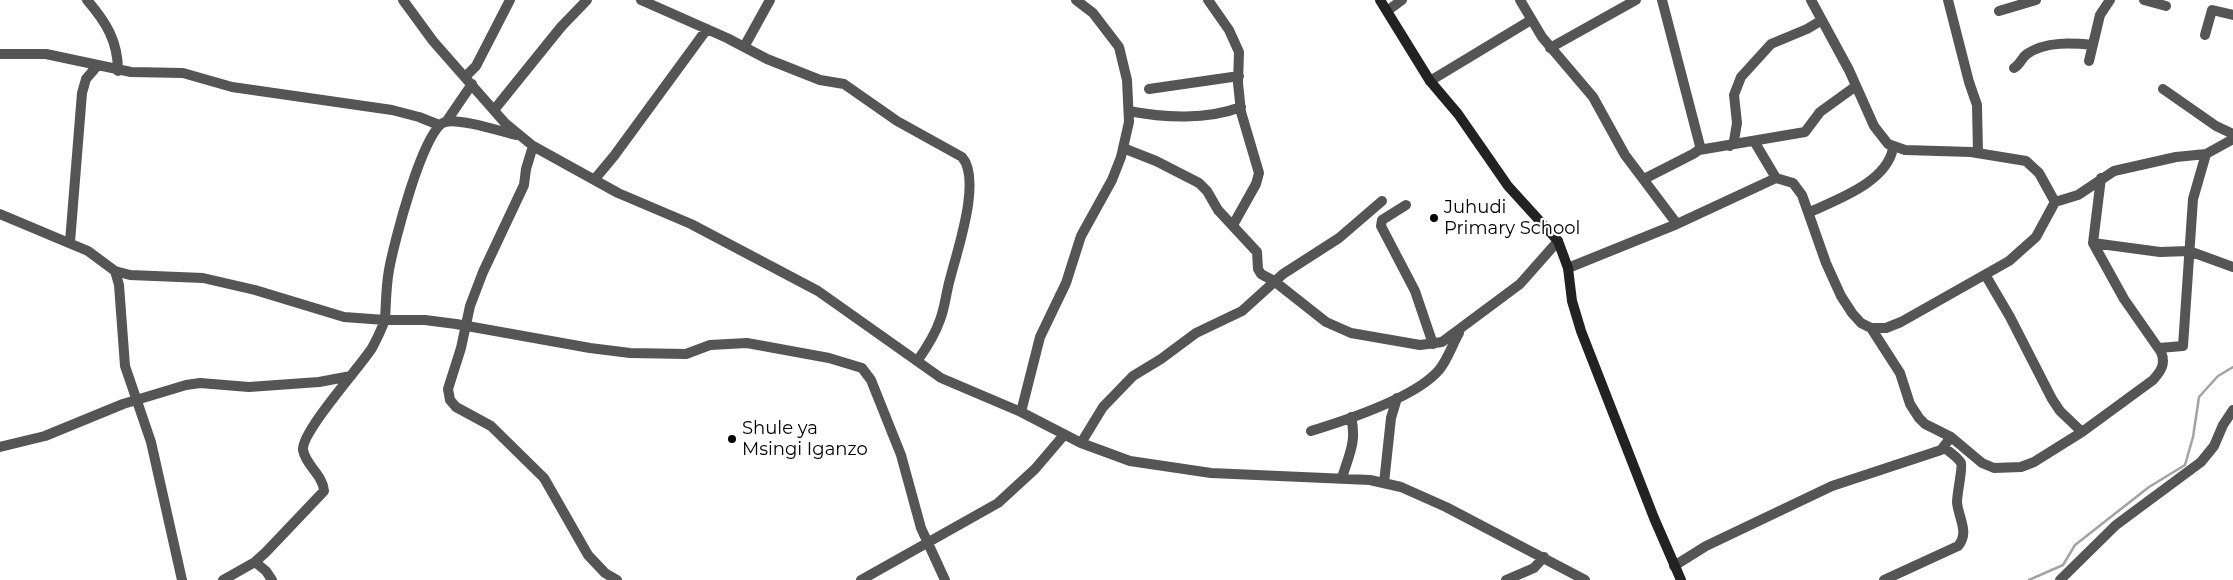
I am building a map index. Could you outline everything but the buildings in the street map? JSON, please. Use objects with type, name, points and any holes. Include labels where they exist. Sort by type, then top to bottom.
[{"type":"street","points":[[87,0],[102,18],[112,36],[116,48],[118,71]]},
{"type":"street","points":[[403,0],[433,41],[494,110],[519,136],[533,146],[637,202],[691,224],[810,287],[918,360],[941,378],[1021,412],[1064,435],[1116,458],[1167,468],[1235,474],[1342,478],[1384,483],[1419,494],[1544,557],[1585,580]]},
{"type":"street","points":[[223,580],[255,562],[324,491],[322,482],[303,449],[309,434],[322,414],[371,349],[385,320],[389,271],[415,174],[432,135],[442,123],[468,80],[510,0]]},
{"type":"street","points":[[494,110],[539,53],[588,0]]},
{"type":"street","points":[[640,0],[820,80],[844,84],[884,112],[962,157],[966,162],[969,192],[959,246],[941,318],[918,360]]},
{"type":"street","points":[[744,47],[770,0]]},
{"type":"street","points":[[1021,412],[1042,331],[1066,283],[1081,236],[1112,180],[1123,148],[1129,111],[1127,80],[1119,47],[1093,13],[1076,0]]},
{"type":"street","points":[[1208,0],[1229,30],[1239,52],[1241,107],[1259,174],[1256,184],[1233,225]]},
{"type":"street","points":[[1380,0],[1430,80],[1458,114],[1508,186],[1558,241],[1568,268],[1572,302],[1581,331],[1681,580]]},
{"type":"street","points":[[1387,10],[1402,0]]},
{"type":"street","points":[[1520,0],[1550,48],[1594,97],[1622,150],[1677,224]]},
{"type":"street","points":[[1550,48],[1636,0]]},
{"type":"street","points":[[1662,0],[1700,146],[1699,150]]},
{"type":"street","points":[[1811,0],[1880,134],[1888,144],[1896,148],[1978,153],[2031,164],[2039,173],[2055,202]]},
{"type":"street","points":[[1948,0],[1969,82],[1977,105],[1978,153]]},
{"type":"street","points":[[1999,11],[2036,0]]},
{"type":"street","points":[[2089,61],[2100,14],[2110,0]]},
{"type":"street","points":[[2144,0],[2166,6]]},
{"type":"street","points":[[2205,35],[2212,10],[2233,15]]},
{"type":"street","points":[[1430,80],[1531,20]]},
{"type":"street","points":[[1730,146],[1734,141],[1737,123],[1734,95],[1741,78],[1766,48],[1822,20]]},
{"type":"street","points":[[594,180],[614,156],[707,29]]},
{"type":"street","points":[[2014,68],[2021,63],[2025,55],[2035,50],[2060,44],[2093,45]]},
{"type":"street","points":[[0,54],[46,54],[118,71],[183,73],[232,87],[383,109],[442,123],[482,126],[519,136]]},
{"type":"street","points":[[70,242],[82,93],[86,79],[97,66]]},
{"type":"street","points":[[1149,89],[1239,76]]},
{"type":"street","points":[[1644,179],[1699,150],[1805,132],[1820,112],[1856,86]]},
{"type":"street","points":[[2163,89],[2216,126],[2233,134]]},
{"type":"street","points":[[1129,111],[1161,115],[1193,115],[1223,113],[1241,107]]},
{"type":"street","points":[[1870,328],[1886,328],[1901,322],[1986,276],[2029,245],[2036,237],[2055,202],[2078,195],[2114,171],[2158,161],[2206,154],[2233,139]]},
{"type":"street","points":[[1754,141],[1776,178]]},
{"type":"street","points":[[533,146],[526,168],[524,186],[483,272],[470,306],[448,389],[450,400],[456,407],[491,426],[540,473],[553,491],[588,555],[605,573],[617,580]]},
{"type":"street","points":[[1123,148],[1156,161],[1199,182],[1208,191],[1218,210],[1257,252],[1259,258],[1258,269],[1261,274],[1274,281],[1310,312],[1340,329],[1395,342],[1433,344],[1442,342],[1461,330],[1520,284],[1558,241]]},
{"type":"street","points":[[1810,212],[1871,180],[1888,163],[1893,148],[1896,148]]},
{"type":"street","points":[[2158,348],[2180,348],[2183,346],[2194,193],[2206,154]]},
{"type":"street","points":[[1568,268],[1677,224],[1776,178],[1793,183],[1810,212],[1826,263],[1841,296],[1861,323],[1870,328],[1900,373],[1910,404],[1919,418],[1950,437],[1982,463],[1994,468],[2021,468],[2082,432],[2142,388],[2159,373],[2164,361],[2158,348],[2124,299],[2093,243],[2101,178]]},
{"type":"street","points":[[1081,443],[1095,417],[1122,385],[1196,333],[1242,311],[1274,281],[1353,228],[1382,201]]},
{"type":"street","points":[[1406,205],[1382,220],[1381,226],[1415,291],[1433,344]]},
{"type":"street","points":[[0,214],[35,230],[70,242],[88,251],[115,271],[130,275],[203,278],[255,290],[344,317],[425,320],[465,325],[590,348],[638,353],[686,354],[710,345],[747,343],[829,358],[862,368],[871,380],[901,455],[927,544],[944,580]]},
{"type":"street","points":[[2093,243],[2160,252],[2189,251],[2233,267]]},
{"type":"street","points":[[115,271],[119,285],[125,366],[151,442],[182,580]]},
{"type":"street","points":[[1986,276],[2010,317],[2052,399],[2060,411],[2082,432]]},
{"type":"street","points":[[1311,431],[1398,398],[1439,369],[1461,330]]},
{"type":"street","points":[[0,447],[45,436],[136,400],[175,388],[200,383],[242,387],[318,382],[352,376]]},
{"type":"street","points":[[1384,483],[1391,418],[1398,398]]},
{"type":"street","points":[[2060,580],[2110,530],[2201,462],[2214,446],[2222,425],[2233,410]]},
{"type":"street","points":[[1342,478],[1354,439],[1355,431],[1351,417]]},
{"type":"street","points":[[861,580],[998,503],[1035,469],[1064,435]]},
{"type":"street","points":[[1674,566],[1706,546],[1832,486],[1936,452],[1944,447],[1950,437]]},
{"type":"street","points":[[1884,580],[1958,546],[1962,542],[1964,531],[1958,514],[1957,499],[1958,481],[1963,469],[1961,462],[1944,447]]},
{"type":"street","points":[[1506,580],[1534,568],[1544,557]]},
{"type":"street","points":[[255,562],[266,571],[272,580]]},
{"type":"waterway","points":[[2029,580],[2063,565],[2075,545],[2149,487],[2185,465],[2193,437],[2199,397],[2218,376],[2233,367]]},
{"type":"place","name":"Juhudi Primary School","points":[[1434,218]]},
{"type":"place","name":"Shule ya Msingi Iganzo","points":[[732,439]]}]
